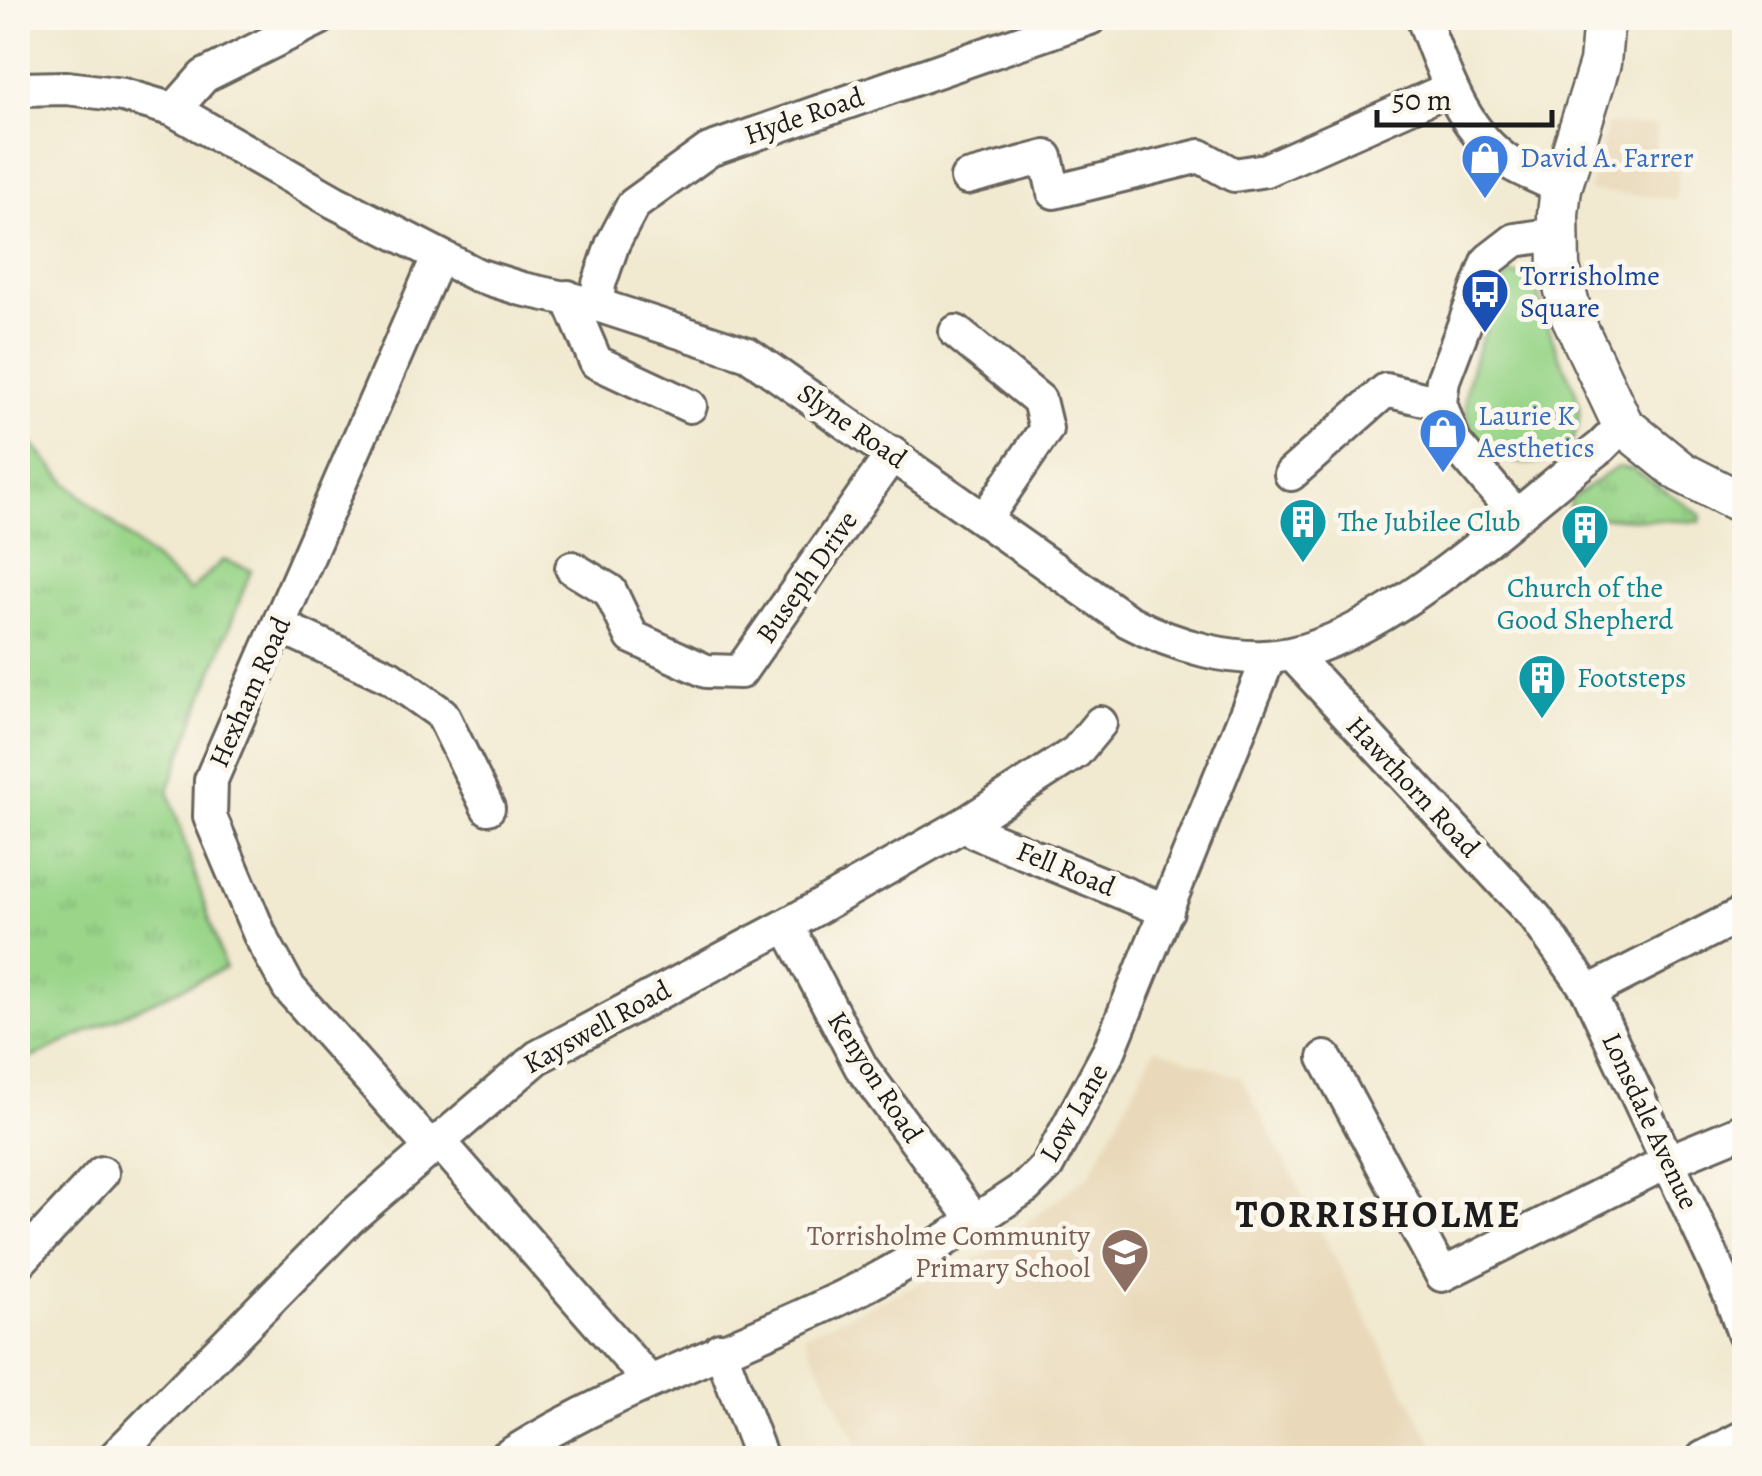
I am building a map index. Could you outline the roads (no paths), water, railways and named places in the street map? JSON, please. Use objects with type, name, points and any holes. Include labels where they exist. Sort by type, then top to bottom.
[{"type":"main road","points":[[1604,18],[1597,74],[1561,188],[1557,234],[1572,317],[1623,425],[1692,478],[1744,504]]},
{"type":"street","points":[[174,110],[204,76],[320,18]]},
{"type":"street","name":"Hyde Road","points":[[583,301],[598,284],[633,204],[709,150],[1037,25],[1090,18]]},
{"type":"street","points":[[1423,18],[1466,118],[1495,152],[1561,188]]},
{"type":"street","name":"Slyne Road","points":[[18,89],[67,88],[123,95],[174,110],[438,257],[522,289],[583,301],[748,354],[1147,631],[1208,652],[1280,655],[1346,633],[1396,607],[1601,447],[1623,425]]},
{"type":"street","points":[[967,178],[1046,157],[1054,192],[1200,156],[1234,175],[1266,170],[1451,88]]},
{"type":"street","points":[[1516,515],[1454,442],[1440,402],[1442,380],[1489,260],[1516,240],[1557,234]]},
{"type":"street","name":"Hexham Road","points":[[438,257],[211,780],[210,816],[260,935],[290,988],[649,1382]]},
{"type":"street","points":[[583,301],[596,362],[690,406]]},
{"type":"street","points":[[956,332],[1038,400],[1046,429],[985,519]]},
{"type":"street","points":[[1291,474],[1386,390],[1440,402]]},
{"type":"street","name":"Buseph Drive","points":[[572,568],[610,591],[632,636],[706,672],[740,672],[893,453]]},
{"type":"street","points":[[280,626],[390,676],[442,714],[488,808]]},
{"type":"street","name":"Low Lane","points":[[505,1458],[542,1434],[649,1382],[850,1293],[1026,1188],[1046,1166],[1109,1052],[1280,655]]},
{"type":"street","name":"Hawthorn Road","points":[[1280,655],[1536,918]]},
{"type":"street","name":"Kayswell Road","points":[[114,1458],[350,1218],[538,1056],[788,925],[968,822],[1076,752],[1100,723]]},
{"type":"street","name":"Fell Road","points":[[968,822],[975,832],[1167,911]]},
{"type":"street","points":[[1589,992],[1744,913]]},
{"type":"street","name":"Lonsdale Avenue","points":[[1536,918],[1589,992],[1732,1297],[1744,1334]]},
{"type":"street","name":"Kenyon Road","points":[[788,925],[862,1066],[974,1221]]},
{"type":"street","points":[[1325,1058],[1442,1275],[1670,1161],[1744,1130]]},
{"type":"street","points":[[18,1262],[102,1172]]},
{"type":"street","points":[[720,1349],[761,1458]]},
{"type":"street","points":[[1703,1458],[1744,1437]]},
{"type":"place","name":"David A. Farrer","points":[[1485,200]]},
{"type":"place","name":"Torrisholme Square","points":[[1485,334]]},
{"type":"place","name":"Laurie K Aesthetics","points":[[1443,474]]},
{"type":"place","name":"The Jubilee Club","points":[[1303,564]]},
{"type":"place","name":"Church of the Good Shepherd","points":[[1585,570]]},
{"type":"place","name":"Footsteps","points":[[1542,720]]},
{"type":"place","name":"Torrisholme Community Primary School","points":[[1125,1294]]},
{"type":"district","name":"TORRISHOLME","points":[[1379,1214]]}]
